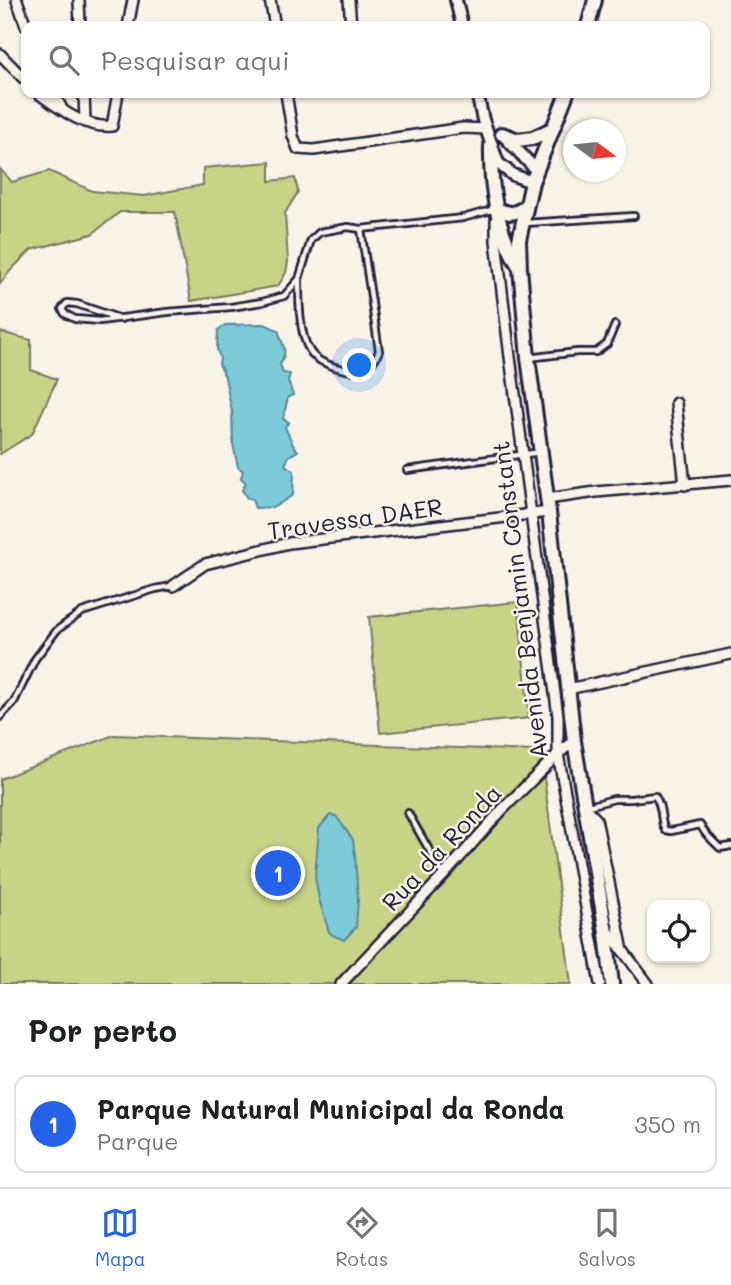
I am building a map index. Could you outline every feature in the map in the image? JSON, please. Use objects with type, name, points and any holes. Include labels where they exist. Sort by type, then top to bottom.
[{"type":"main road","points":[[589,21],[595,0]]},
{"type":"main road","name":"Avenida Benjamin Constant","points":[[565,98],[526,206],[519,240],[520,268],[527,358],[548,506],[574,741],[612,984]]},
{"type":"main road","points":[[502,134],[518,141],[552,130]]},
{"type":"main road","points":[[491,145],[491,174],[496,209],[511,253],[520,268]]},
{"type":"main road","points":[[496,209],[508,214],[526,206]]},
{"type":"street","points":[[17,0],[24,21]]},
{"type":"street","points":[[79,0],[80,21]]},
{"type":"street","points":[[129,21],[133,0]]},
{"type":"street","points":[[270,0],[274,21]]},
{"type":"street","points":[[349,0],[351,21]]},
{"type":"street","points":[[456,0],[461,21]]},
{"type":"street","points":[[0,54],[21,76]]},
{"type":"street","points":[[45,98],[85,122],[103,127],[112,126],[117,98]]},
{"type":"street","points":[[57,98],[63,110]]},
{"type":"street","points":[[84,98],[85,122]]},
{"type":"street","points":[[287,98],[293,136],[299,149],[314,150],[463,128],[487,129],[502,134],[535,177]]},
{"type":"street","points":[[478,98],[498,163],[513,175],[535,177]]},
{"type":"street","name":"Avenida Benjamin Constant","points":[[496,209],[496,241],[509,357],[558,716],[558,754],[600,984]]},
{"type":"street","points":[[676,403],[685,485]]},
{"type":"street","name":"Travessa DAER","points":[[173,586],[205,564],[289,543],[532,516],[548,506],[596,492],[731,480]]},
{"type":"street","points":[[568,689],[731,654]]},
{"type":"street","name":"Rua da Ronda","points":[[341,984],[502,810],[574,741]]},
{"type":"street","name":"Avenida Benjamin Constant","points":[[584,807],[596,819],[623,951]]},
{"type":"street","name":"Avenida Benjamin Constant","points":[[605,926],[648,984]]},
{"type":"lane","points":[[361,229],[379,351],[366,369],[352,371],[318,360],[309,351],[302,328],[299,279],[311,240],[320,232],[348,227],[361,229],[463,218],[496,209]]},
{"type":"lane","points":[[523,223],[634,216]]},
{"type":"lane","points":[[121,319],[77,304],[67,303],[62,309],[65,314],[75,319],[86,321],[121,319],[231,307],[284,296],[299,279]]},
{"type":"lane","points":[[527,358],[596,352],[607,344],[615,325]]},
{"type":"lane","points":[[407,470],[541,452]]},
{"type":"lane","points":[[0,717],[14,702],[35,659],[57,631],[82,612],[173,586]]},
{"type":"lane","points":[[584,807],[614,799],[655,796],[660,803],[665,830],[700,825],[720,848],[731,846]]},
{"type":"lane","points":[[408,813],[444,875]]},
{"type":"green space","points":[[270,162],[270,181],[295,178],[298,192],[285,213],[288,262],[286,273],[278,286],[191,301],[175,212],[120,212],[92,234],[31,250],[0,284],[0,169],[12,182],[49,171],[92,191],[144,196],[203,185],[203,168]]},
{"type":"green space","points":[[0,332],[31,340],[31,370],[57,379],[32,434],[0,454]]},
{"type":"green space","points":[[518,602],[529,718],[380,733],[369,617]]},
{"type":"green space","points":[[114,735],[536,751],[540,747],[571,984],[0,984],[0,779]]},
{"type":"water","points":[[264,324],[278,330],[284,347],[280,364],[283,373],[290,374],[288,381],[293,395],[288,397],[283,419],[289,422],[285,427],[298,451],[289,456],[285,465],[294,471],[293,495],[274,507],[255,508],[252,499],[247,498],[242,490],[246,483],[241,478],[243,471],[238,467],[233,444],[232,412],[217,349],[218,330],[225,325]]},
{"type":"water","points":[[330,815],[336,816],[353,840],[355,856],[358,899],[356,927],[344,940],[329,932],[315,877],[319,828]]},
{"type":"place","name":"Parque Natural Municipal da Ronda","points":[[278,873]]}]
